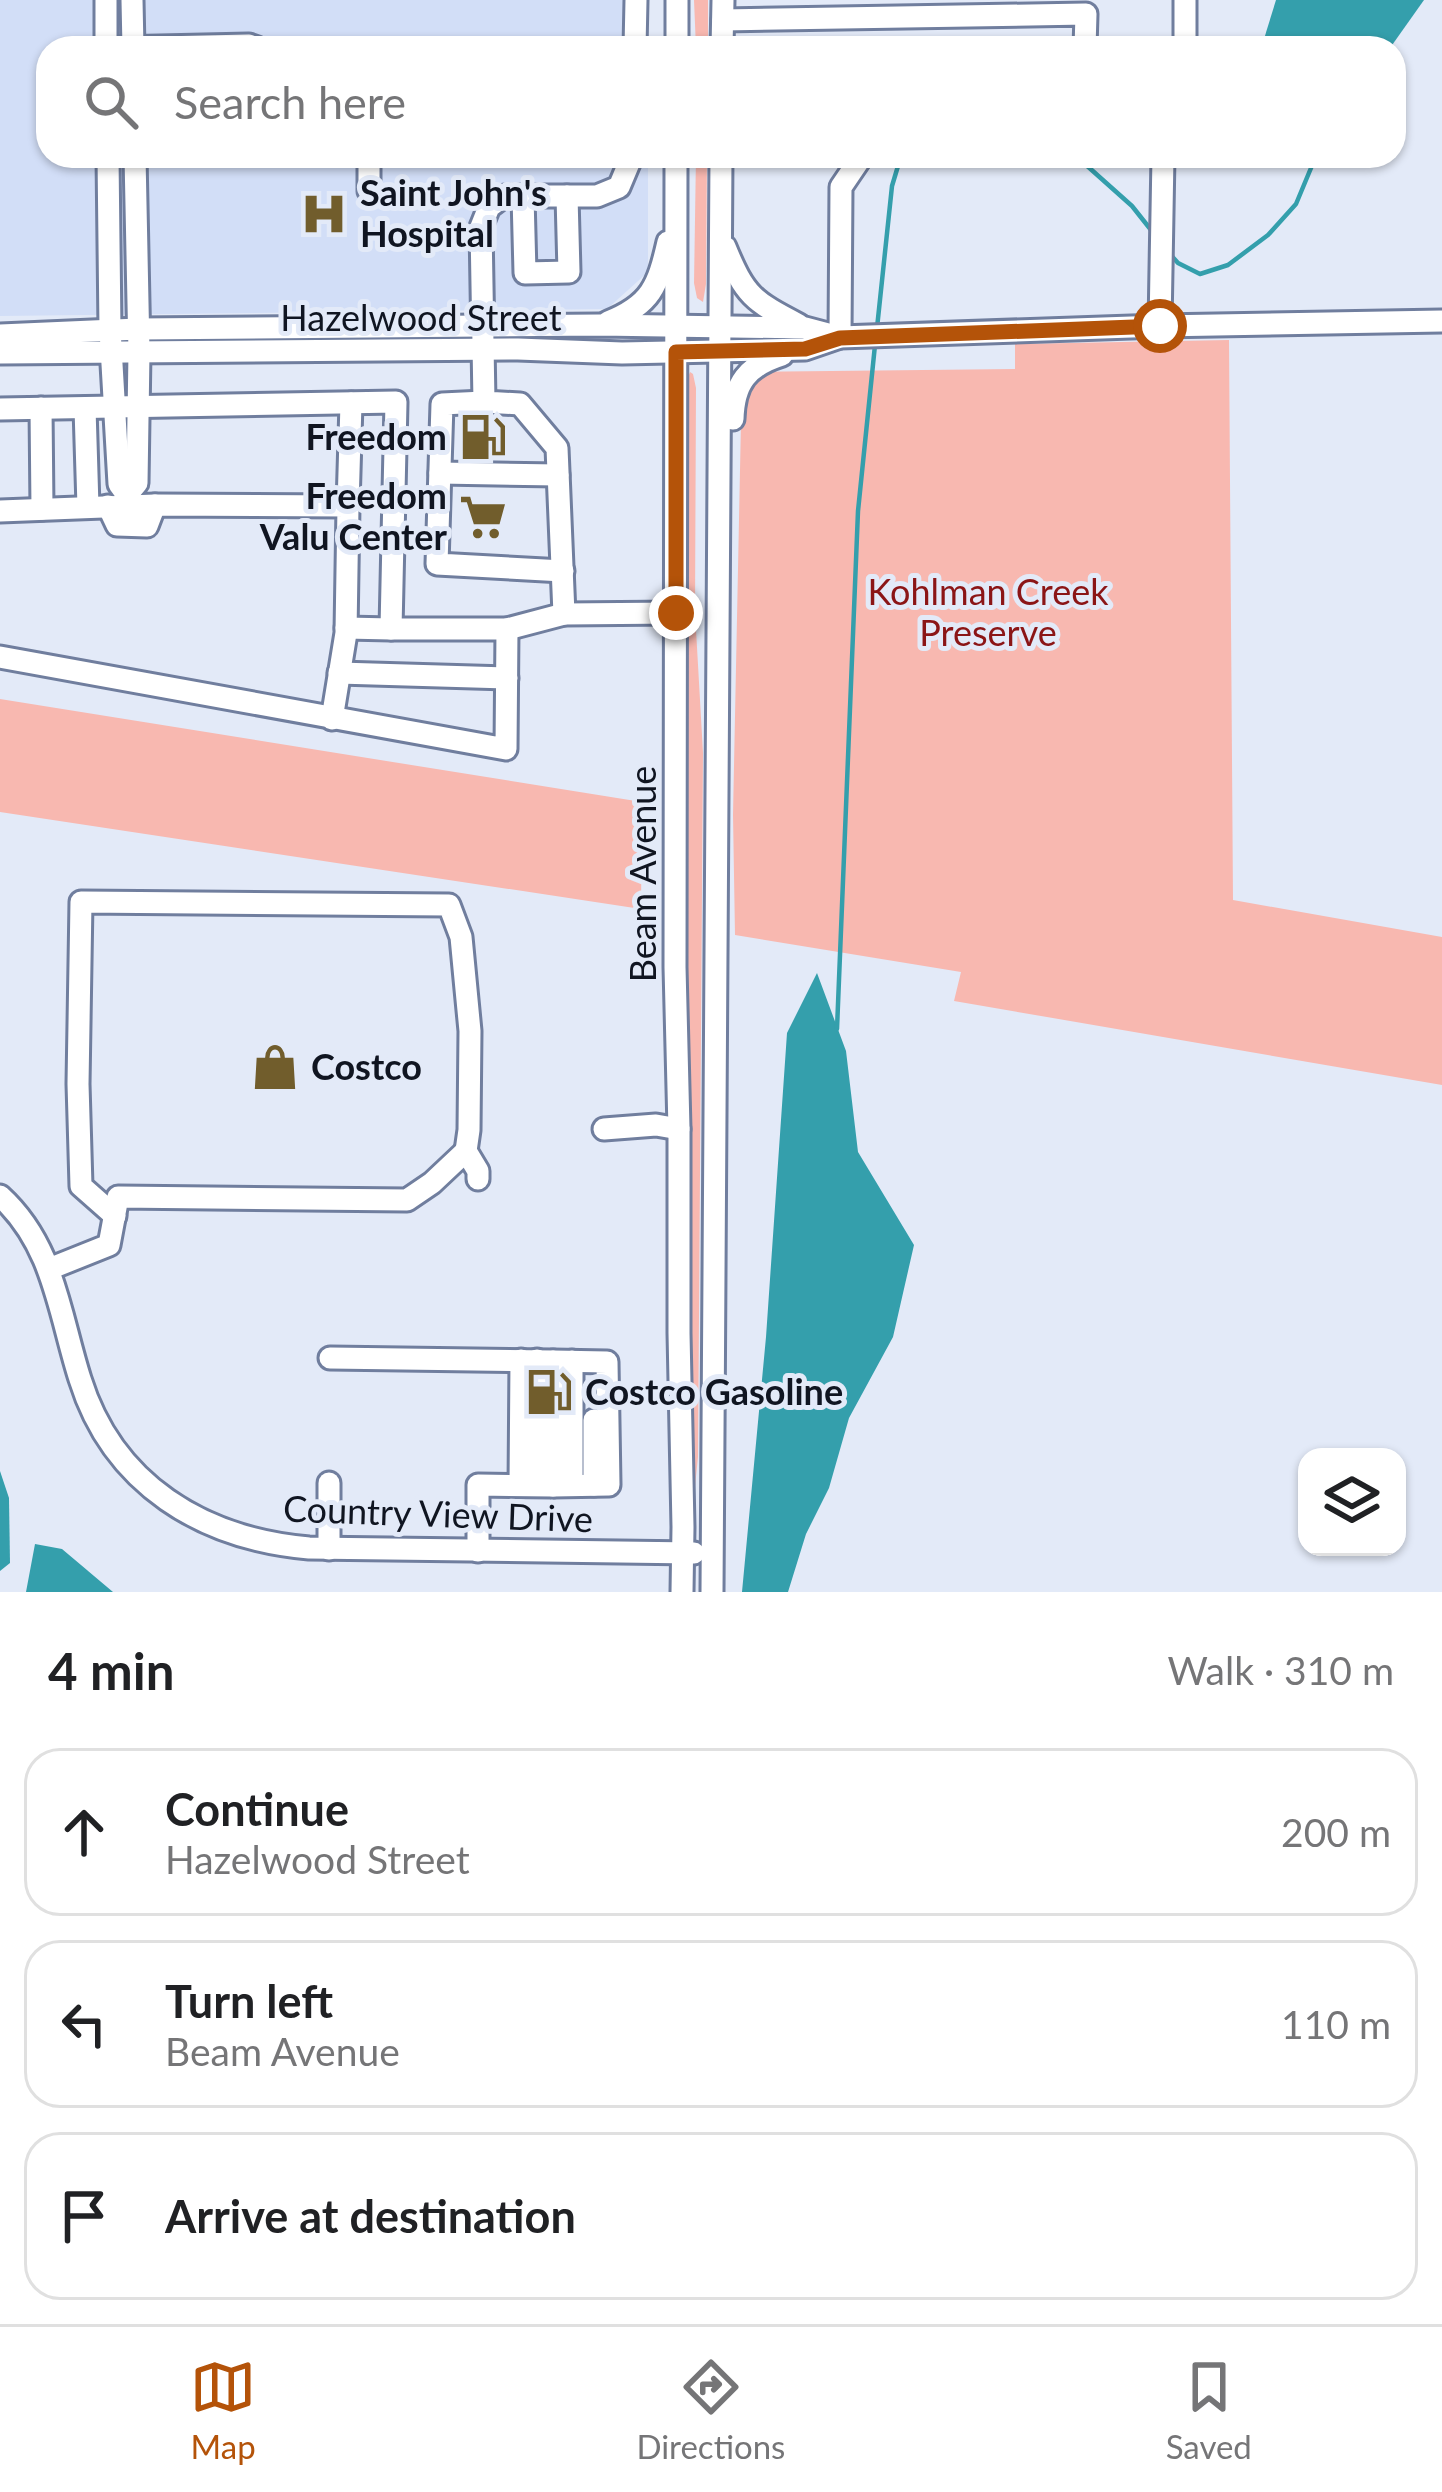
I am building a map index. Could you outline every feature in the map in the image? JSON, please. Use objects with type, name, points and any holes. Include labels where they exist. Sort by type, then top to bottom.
[{"type":"street","points":[[106,0],[109,36]]},
{"type":"street","points":[[132,0],[133,36]]},
{"type":"street","points":[[635,36],[636,0]]},
{"type":"street","points":[[677,0],[677,36]]},
{"type":"street","points":[[1185,0],[1185,36]]},
{"type":"street","points":[[723,10],[1086,7]]},
{"type":"street","points":[[108,168],[111,341],[136,483],[112,503]]},
{"type":"street","points":[[126,407],[138,340],[135,168]]},
{"type":"street","points":[[369,168],[369,191]]},
{"type":"street","points":[[484,402],[481,227],[489,208],[504,196],[597,196],[619,187],[627,168]]},
{"type":"street","name":"Beam Avenue","points":[[676,168],[675,967],[682,1592]]},
{"type":"street","name":"Beam Avenue","points":[[712,1592],[722,168]]},
{"type":"street","points":[[840,338],[841,187],[854,168]]},
{"type":"street","points":[[1160,326],[1162,168]]},
{"type":"street","points":[[523,196],[525,273],[569,272],[567,196]]},
{"type":"street","points":[[600,325],[633,311],[655,288],[676,207]]},
{"type":"street","points":[[719,574],[732,524],[734,399],[743,378],[763,361],[805,339],[751,296],[721,238]]},
{"type":"street","name":"Hazelwood Street","points":[[0,353],[138,340],[482,338],[721,352],[805,339],[1442,321]]},
{"type":"street","name":"Hazelwood Street","points":[[482,338],[600,325],[721,328],[805,339]]},
{"type":"street","name":"Hazelwood Street","points":[[0,334],[111,341]]},
{"type":"street","points":[[0,409],[396,402],[392,628]]},
{"type":"street","points":[[332,718],[346,628],[351,403]]},
{"type":"street","points":[[562,571],[437,564],[442,404],[520,404],[557,448],[564,614]]},
{"type":"street","points":[[41,408],[42,509]]},
{"type":"street","points":[[85,408],[112,503]]},
{"type":"street","points":[[440,473],[558,475]]},
{"type":"street","points":[[0,511],[112,503],[348,506]]},
{"type":"street","points":[[346,628],[507,629],[564,614],[676,613]]},
{"type":"street","points":[[0,657],[506,749],[507,629]]},
{"type":"street","points":[[339,673],[507,678]]},
{"type":"street","points":[[49,1269],[109,1245],[115,1216],[118,1196],[407,1200],[432,1183],[466,1151],[469,1130],[470,1031],[461,938],[449,905],[81,902],[81,1186],[115,1216]]},
{"type":"street","points":[[604,1130],[656,1125],[679,1129]]},
{"type":"street","points":[[466,1151],[478,1179]]},
{"type":"street","name":"Country View Drive","points":[[0,1196],[39,1244],[80,1380],[100,1427],[131,1469],[163,1499],[197,1520],[271,1545],[329,1549],[712,1553]]},
{"type":"street","points":[[330,1358],[564,1361]]},
{"type":"street","points":[[555,1485],[564,1361]]},
{"type":"street","points":[[555,1485],[564,1361]]},
{"type":"street","points":[[555,1485],[564,1361]]},
{"type":"street","points":[[329,1483],[329,1549]]},
{"type":"street","points":[[478,1550],[478,1485],[555,1485]]},
{"type":"shaded area","name":"Saint John's Hospital","points":[[0,0],[648,0],[648,36],[36,36],[36,168],[648,168],[648,272],[607,309],[0,316]]},
{"type":"green space","points":[[694,0],[708,0],[708,36],[696,36]]},
{"type":"green space","points":[[696,168],[707,168],[703,302],[697,298]]},
{"type":"green space","name":"Kohlman Creek Preserve","points":[[1229,340],[1233,900],[1442,937],[1442,1085],[954,1001],[961,972],[735,935],[742,372],[1015,369],[1015,344]]},
{"type":"green space","points":[[690,372],[696,388],[695,612],[703,753],[694,1496],[689,1496],[691,1096],[683,994],[686,383]]},
{"type":"green space","points":[[0,699],[642,802],[641,909],[0,812]]},
{"type":"water","points":[[1276,0],[1424,0],[1398,36],[1265,36]]},
{"type":"water","points":[[817,973],[846,1051],[858,1152],[914,1245],[893,1337],[849,1418],[829,1488],[806,1534],[788,1592],[742,1592],[787,1033]]},
{"type":"water","points":[[0,1471],[9,1498],[10,1563],[0,1571]]},
{"type":"water","points":[[35,1544],[62,1549],[113,1592],[26,1592]]},
{"type":"waterway","points":[[877,328],[897,168]]},
{"type":"waterway","points":[[1089,168],[1132,206],[1155,235]]},
{"type":"waterway","points":[[1169,253],[1200,274],[1228,265],[1268,235],[1296,204],[1311,168]]},
{"type":"waterway","points":[[837,1029],[858,511],[875,345]]},
{"type":"place","name":"Saint John's Hospital","points":[[324,214]]},
{"type":"place","name":"Freedom","points":[[483,437]]},
{"type":"place","name":"Freedom Valu Center","points":[[483,517]]},
{"type":"place","name":"Costco","points":[[275,1067]]},
{"type":"place","name":"Costco Gasoline","points":[[549,1392]]},
{"type":"route","points":[[676,613],[676,352],[805,349],[840,338],[1160,326]]}]
